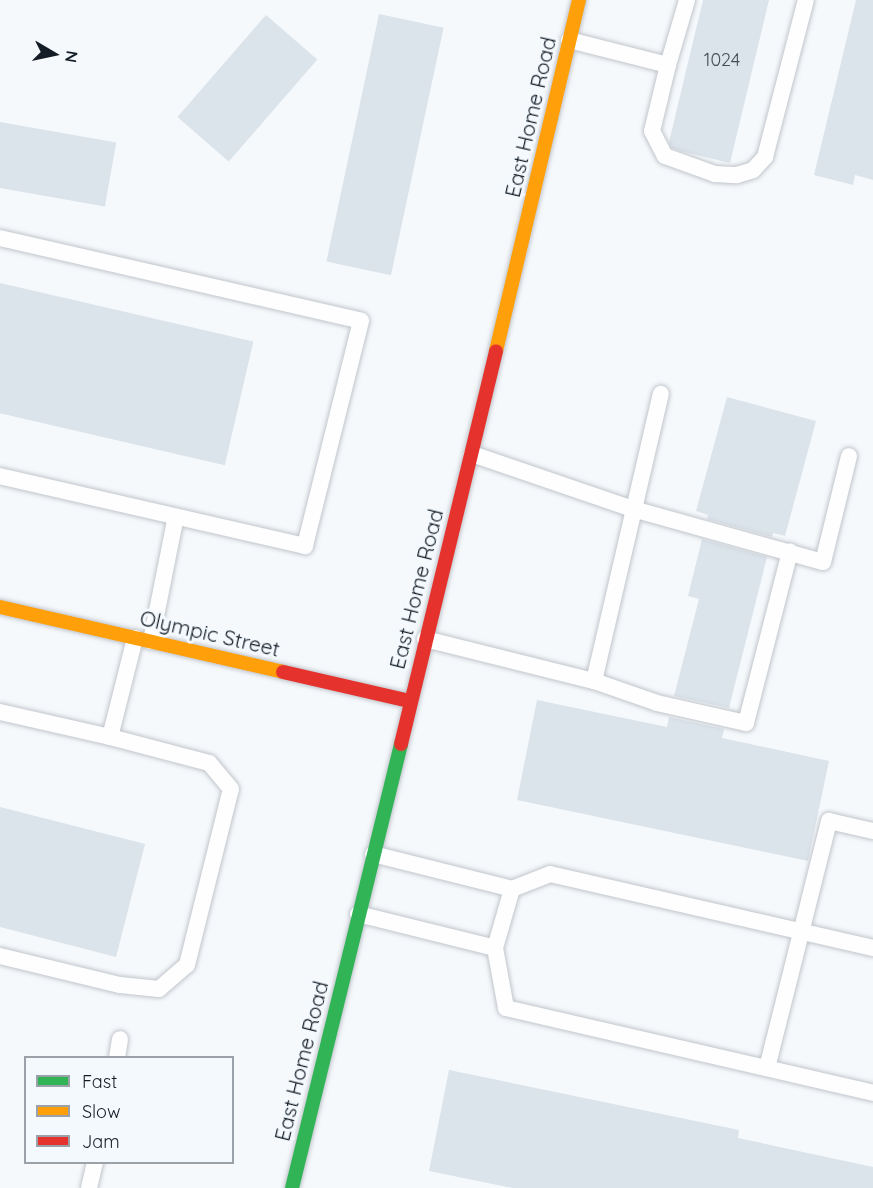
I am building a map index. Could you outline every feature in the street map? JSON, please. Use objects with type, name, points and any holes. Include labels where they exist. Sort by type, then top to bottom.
[{"type":"street","name":"East Home Road","points":[[291,1188],[424,639],[472,454],[579,0]]},
{"type":"street","name":"Olympic Street","points":[[0,607],[410,701]]},
{"type":"lane","points":[[687,0],[652,131],[665,156],[715,174],[737,175],[753,170],[765,157],[806,0]]},
{"type":"lane","points":[[569,40],[668,65]]},
{"type":"lane","points":[[0,238],[361,321],[305,546],[0,476]]},
{"type":"lane","points":[[594,681],[661,394]]},
{"type":"lane","points":[[472,454],[633,509],[823,562],[849,456]]},
{"type":"lane","points":[[110,737],[143,640],[176,516]]},
{"type":"lane","points":[[424,639],[594,681],[657,703],[746,723],[790,552]]},
{"type":"lane","points":[[0,712],[209,763],[231,789],[187,965],[159,989],[120,985],[0,956]]},
{"type":"lane","points":[[767,1068],[829,821],[873,831]]},
{"type":"lane","points":[[373,854],[512,889],[550,874],[873,948]]},
{"type":"lane","points":[[512,889],[495,948],[506,1008],[873,1092]]},
{"type":"lane","points":[[358,914],[495,948]]},
{"type":"lane","points":[[117,1056],[120,1040]]},
{"type":"lane","points":[[89,1188],[95,1164]]},
{"type":"building","points":[[703,0],[769,0],[730,163],[672,148],[669,142]]},
{"type":"building","points":[[856,0],[873,0],[873,180],[855,175],[853,185],[814,175]]},
{"type":"building","points":[[379,14],[444,28],[391,275],[326,261]]},
{"type":"building","points":[[266,15],[317,60],[229,161],[177,117]]},
{"type":"building","points":[[0,122],[116,142],[105,207],[0,188]]},
{"type":"building","points":[[0,283],[253,341],[225,465],[0,413]]},
{"type":"building","points":[[727,397],[816,421],[785,536],[773,533],[772,537],[707,519],[708,515],[696,511]]},
{"type":"building","points":[[702,539],[767,557],[729,708],[674,696],[699,599],[688,596]]},
{"type":"building","points":[[537,700],[667,727],[669,717],[724,729],[722,738],[829,761],[808,861],[517,800]]},
{"type":"building","points":[[0,807],[145,844],[116,957],[0,927]]},
{"type":"building","points":[[449,1070],[739,1130],[738,1138],[873,1167],[873,1188],[513,1188],[429,1171]]},
{"type":"traffic: fast","points":[[292,1188],[401,744]]},
{"type":"traffic: slow","points":[[496,351],[579,0]]},
{"type":"traffic: slow","points":[[0,607],[283,672]]},
{"type":"traffic: jam","points":[[401,744],[496,351]]},
{"type":"traffic: jam","points":[[283,672],[410,701]]}]
